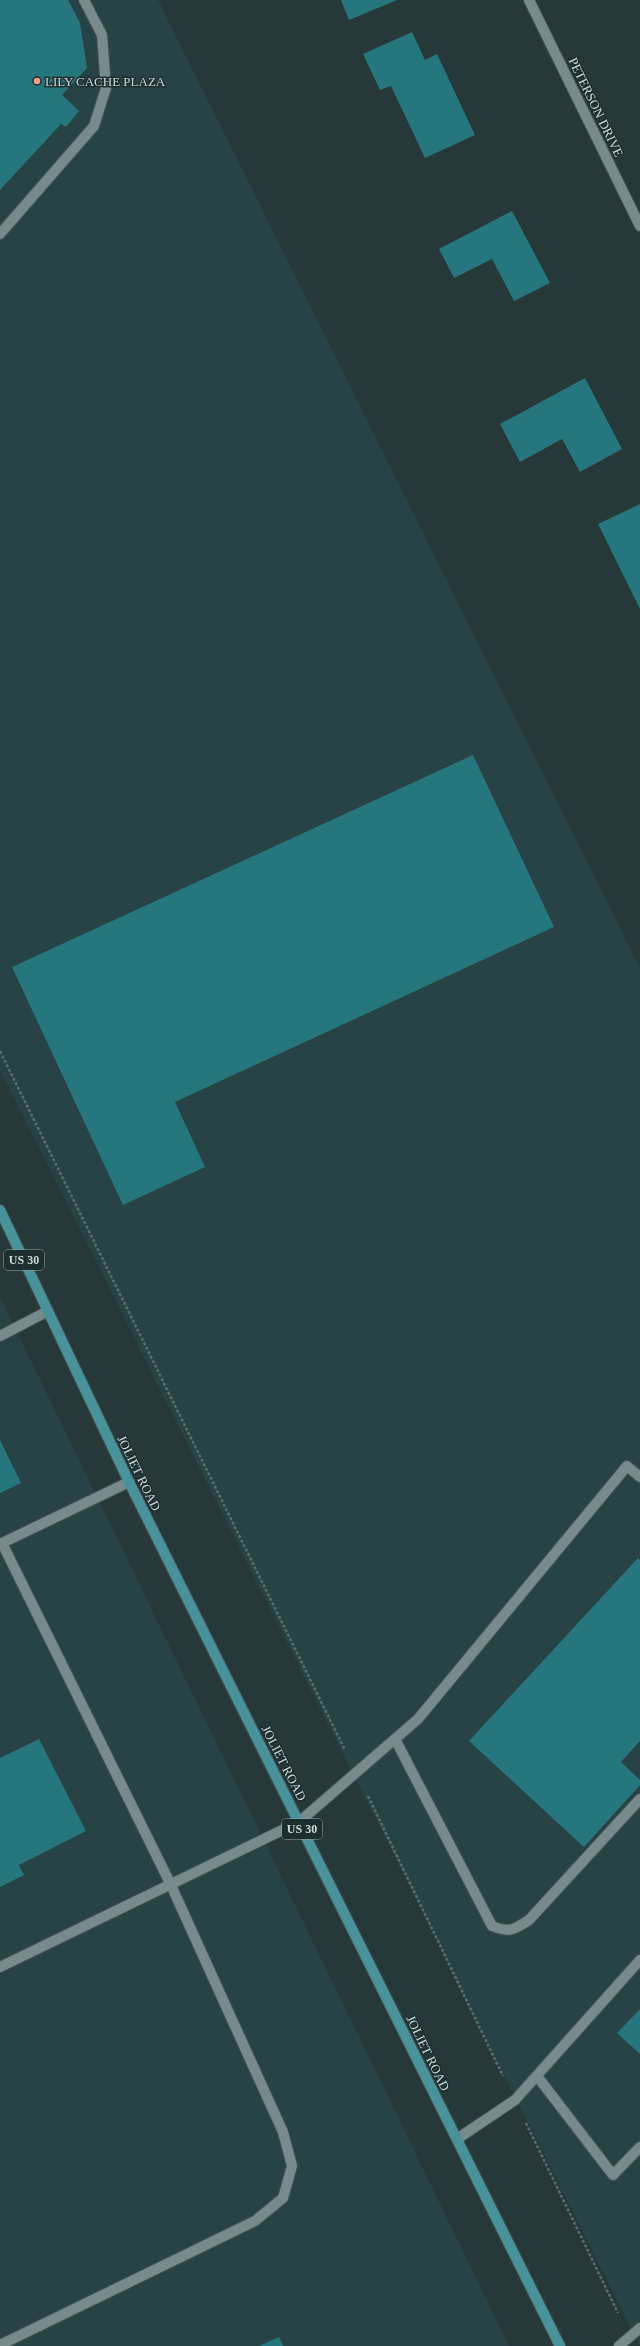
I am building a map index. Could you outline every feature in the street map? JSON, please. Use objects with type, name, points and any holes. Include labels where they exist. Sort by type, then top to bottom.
[{"type":"main road","name":"JOLIET ROAD","points":[[0,1210],[129,1482],[560,2346]]},
{"type":"street","points":[[0,234],[94,126],[106,88],[102,35],[84,0]]},
{"type":"street","name":"PETERSON DRIVE","points":[[530,0],[640,226]]},
{"type":"street","points":[[0,1336],[48,1310]]},
{"type":"street","points":[[0,1967],[170,1883],[299,1822],[418,1720],[627,1466],[640,1477]]},
{"type":"street","points":[[0,2345],[255,2221],[282,2198],[292,2166],[283,2132],[170,1883],[1,1544],[129,1482]]},
{"type":"street","points":[[394,1739],[492,1926],[505,1931],[516,1929],[529,1920],[640,1799]]},
{"type":"street","points":[[457,2139],[515,2100],[640,1960]]},
{"type":"street","points":[[537,2076],[613,2176],[640,2147]]},
{"type":"street","points":[[619,2346],[640,2328]]},
{"type":"path","points":[[0,1051],[356,1772],[630,2337]]},
{"type":"shaded area","points":[[0,0],[158,0],[640,969],[640,2346],[0,1070]]},
{"type":"shaded area","points":[[0,1297],[509,2346],[0,2346]]},
{"type":"building","name":"LILY CACHE PLAZA","points":[[0,0],[68,0],[80,23],[87,68],[62,95],[79,111],[66,127],[61,124],[0,190]]},
{"type":"building","points":[[341,0],[397,0],[349,20]]},
{"type":"building","points":[[412,32],[425,60],[437,54],[475,135],[425,158],[391,86],[380,90],[363,54]]},
{"type":"building","points":[[512,211],[550,283],[514,301],[492,259],[454,278],[439,249]]},
{"type":"building","points":[[585,378],[622,449],[580,472],[562,439],[520,462],[500,424]]},
{"type":"building","points":[[640,504],[640,609],[598,524]]},
{"type":"building","points":[[473,755],[554,927],[175,1102],[205,1167],[123,1205],[12,967]]},
{"type":"building","points":[[0,1440],[21,1483],[0,1493]]},
{"type":"building","points":[[638,1558],[640,1560],[640,1741],[621,1762],[640,1780],[640,1785],[584,1847],[469,1741]]},
{"type":"building","points":[[39,1739],[86,1831],[19,1865],[24,1875],[0,1887],[0,1758]]},
{"type":"building","points":[[640,2009],[640,2054],[617,2033]]},
{"type":"building","points":[[279,2337],[283,2346],[259,2346]]},
{"type":"place","name":"LILY CACHE PLAZA","points":[[37,81]]}]
